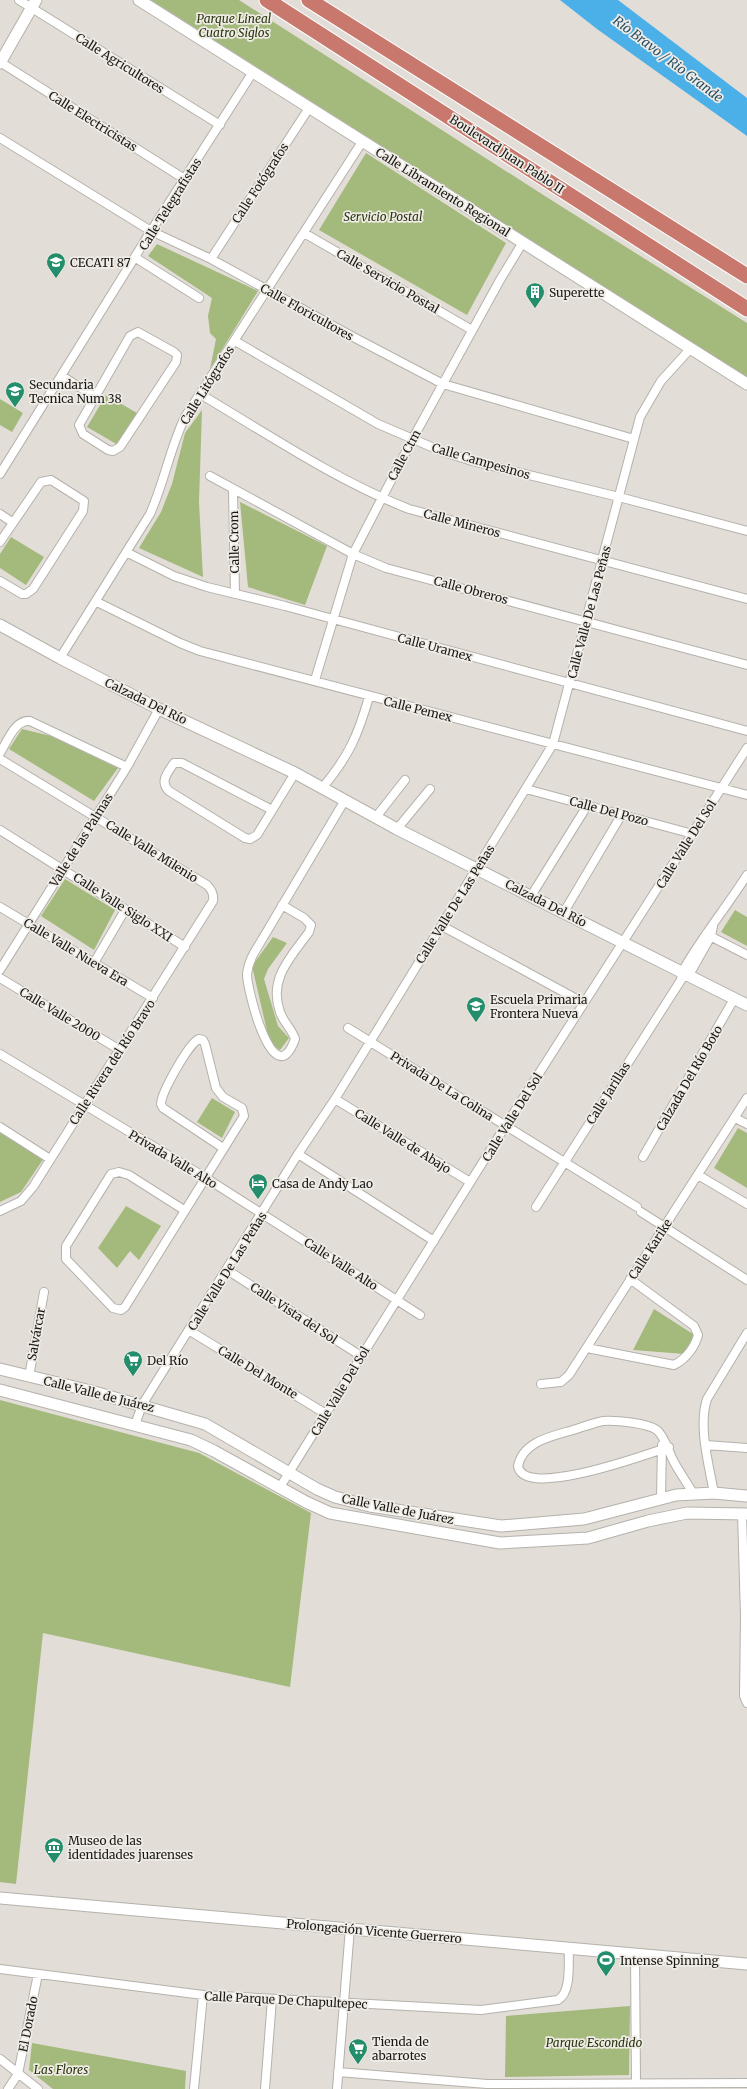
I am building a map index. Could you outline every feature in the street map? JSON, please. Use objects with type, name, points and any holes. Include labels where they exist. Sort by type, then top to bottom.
[{"type":"highway","name":"Boulevard Juan Pablo II","points":[[267,0],[747,309]]},
{"type":"highway","name":"Boulevard Juan Pablo II","points":[[309,0],[747,276]]},
{"type":"street","name":"Calle Agricultores","points":[[19,0],[34,4],[220,125]]},
{"type":"street","name":"Calle Libramiento Regional","points":[[139,0],[747,384]]},
{"type":"street","points":[[0,63],[34,4]]},
{"type":"street","name":"Calle Electricistas","points":[[0,63],[186,180]]},
{"type":"street","name":"Calle Telegrafistas","points":[[0,474],[136,258],[151,231],[186,180],[253,72]]},
{"type":"street","name":"Calle Fotógrafos","points":[[211,259],[309,108]]},
{"type":"street","name":"Calle Floricultores","points":[[0,138],[151,231],[211,259],[442,384],[634,440]]},
{"type":"street","name":"Calle Litógrafos","points":[[60,658],[128,553],[150,514],[165,478],[179,429],[362,142]]},
{"type":"street","name":"Calle Servicio Postal","points":[[304,232],[472,330]]},
{"type":"street","name":"Calle Ctm","points":[[315,680],[332,619],[353,554],[442,384],[523,242]]},
{"type":"street","points":[[136,258],[199,298]]},
{"type":"street","points":[[134,333],[143,333],[176,355],[175,364],[117,449],[108,450],[83,434],[80,429],[80,421],[95,396],[134,333]]},
{"type":"street","name":"Calle Campesinos","points":[[235,341],[356,412],[412,440],[472,461],[619,497],[747,531]]},
{"type":"street","name":"Calle Valle De Las Peñas","points":[[135,1425],[142,1405],[190,1331],[298,1154],[370,1042],[553,744],[640,418],[653,394],[673,366],[691,348]]},
{"type":"street","points":[[62,376],[95,396]]},
{"type":"street","name":"Calle Mineros","points":[[200,394],[381,498],[441,518],[747,599]]},
{"type":"street","name":"Calle Obreros","points":[[210,476],[233,490],[353,554],[386,568],[747,665]]},
{"type":"street","points":[[0,542],[36,487],[45,479],[51,480],[84,501],[83,511],[33,589],[26,594],[22,594],[0,582]]},
{"type":"street","name":"Calle Crom","points":[[233,490],[234,594]]},
{"type":"street","points":[[0,514],[12,522]]},
{"type":"street","name":"Calle Uramex","points":[[128,553],[174,576],[234,594],[747,731]]},
{"type":"street","name":"Calle Pemex","points":[[97,602],[180,643],[200,651],[315,680],[369,697],[747,795]]},
{"type":"street","name":"Calzada Del Río","points":[[0,625],[60,658],[159,708],[295,772],[397,829],[624,942],[684,976],[747,1005]]},
{"type":"street","points":[[323,787],[352,746],[360,727],[369,697]]},
{"type":"street","name":"Valle de las Palmas","points":[[0,970],[127,767],[159,708]]},
{"type":"street","points":[[0,753],[18,724],[25,720],[127,767]]},
{"type":"street","name":"Calle Valle Del Sol","points":[[280,1487],[396,1299],[747,748]]},
{"type":"street","name":"Calle Valle Milenio","points":[[0,759],[207,885],[213,891],[213,901]]},
{"type":"street","points":[[272,810],[182,763],[174,763],[164,779],[164,785],[169,791],[245,838],[250,839],[258,835],[295,772]]},
{"type":"street","points":[[376,817],[405,780]]},
{"type":"street","points":[[397,829],[430,789]]},
{"type":"street","name":"Calle Del Pozo","points":[[526,789],[692,834]]},
{"type":"street","points":[[282,906],[304,918],[311,925],[309,932],[278,978],[276,996],[279,1011],[295,1039],[287,1053],[281,1056],[276,1055],[270,1050],[263,1036],[247,975],[254,953],[345,800]]},
{"type":"street","points":[[531,896],[587,806]]},
{"type":"street","points":[[564,912],[622,814]]},
{"type":"street","name":"Calle Valle Siglo XXI","points":[[0,830],[63,868],[185,947]]},
{"type":"street","name":"Calle Jarillas","points":[[536,1206],[684,976],[713,926],[747,875]]},
{"type":"street","name":"Calle Rivera del Río Bravo","points":[[0,1211],[14,1206],[27,1196],[213,901]]},
{"type":"street","name":"Calle Valle Nueva Era","points":[[0,907],[153,998]]},
{"type":"street","points":[[94,963],[126,910]]},
{"type":"street","points":[[442,926],[584,1003]]},
{"type":"street","points":[[708,935],[747,955]]},
{"type":"street","name":"Calle Valle 2000","points":[[0,978],[120,1050]]},
{"type":"street","name":"Calzada Del Río Boto","points":[[643,1157],[734,998]]},
{"type":"street","name":"Privada De La Colina","points":[[348,1028],[506,1125],[747,1280]]},
{"type":"street","points":[[184,1210],[128,1175],[115,1172],[111,1174],[66,1246],[66,1259],[113,1308],[121,1310],[128,1304],[184,1210],[206,1178],[244,1116],[242,1108],[219,1093],[214,1082],[205,1044],[203,1040],[195,1041],[163,1095],[161,1104],[163,1108],[223,1148]]},
{"type":"street","points":[[0,1054],[84,1106]]},
{"type":"street","name":"Calle Valle de Abajo","points":[[335,1098],[470,1182]]},
{"type":"street","name":"Calle Karike","points":[[542,1384],[556,1383],[565,1379],[587,1348],[747,1098]]},
{"type":"street","name":"Privada Valle Alto","points":[[84,1106],[206,1178],[262,1214]]},
{"type":"street","points":[[735,1118],[747,1124]]},
{"type":"street","points":[[0,1128],[50,1159]]},
{"type":"street","points":[[298,1154],[434,1241]]},
{"type":"street","points":[[698,1174],[747,1204]]},
{"type":"street","name":"Calle Valle Alto","points":[[262,1214],[420,1315]]},
{"type":"street","name":"Calle Vista del Sol","points":[[227,1270],[361,1356]]},
{"type":"street","points":[[587,1348],[674,1365],[685,1359],[696,1342],[698,1335],[694,1326],[630,1279]]},
{"type":"street","name":"Salvárcar","points":[[29,1377],[44,1292]]},
{"type":"street","name":"Calle Del Monte","points":[[190,1331],[326,1414]]},
{"type":"street","points":[[714,1493],[706,1445],[704,1411],[707,1399],[747,1333]]},
{"type":"street","name":"Calle Valle de Juárez","points":[[0,1369],[142,1405],[204,1424],[290,1472],[317,1489],[335,1497],[370,1506],[500,1526],[584,1519],[661,1497],[693,1493],[747,1496]]},
{"type":"street","name":"Calle Valle de Juárez","points":[[0,1390],[191,1440],[214,1450],[330,1513],[500,1543],[588,1538],[667,1516],[706,1512],[744,1513]]},
{"type":"street","points":[[661,1497],[665,1449],[663,1440],[657,1430],[646,1426],[616,1421],[602,1421],[540,1441],[525,1451],[518,1466],[521,1474],[525,1477],[566,1477],[588,1473],[665,1449]]},
{"type":"street","points":[[706,1445],[747,1448]]},
{"type":"street","points":[[665,1449],[693,1493]]},
{"type":"street","points":[[330,1513],[335,1497]]},
{"type":"street","points":[[744,1513],[746,1703]]},
{"type":"street","points":[[584,1519],[588,1538]]},
{"type":"street","name":"Prolongación Vicente Guerrero","points":[[0,1898],[747,1964]]},
{"type":"street","points":[[337,2089],[350,1928]]},
{"type":"street","name":"Calle Parque De Chapultepec","points":[[0,1969],[202,1995],[481,2010],[558,2000],[564,1994],[566,1989],[569,1948]]},
{"type":"street","points":[[635,1954],[636,2082]]},
{"type":"street","name":"El Dorado","points":[[18,2074],[38,1974]]},
{"type":"street","points":[[194,2089],[202,1995]]},
{"type":"street","points":[[265,2089],[272,1999]]},
{"type":"street","points":[[0,2059],[38,2089]]},
{"type":"street","points":[[338,2072],[486,2084],[593,2087],[636,2082],[747,2083]]},
{"type":"street","points":[[8,2089],[18,2074]]},
{"type":"green space","name":"Parque Lineal Cuatro Siglos","points":[[151,0],[239,0],[548,198],[747,323],[747,377]]},
{"type":"green space","name":"Servicio Postal","points":[[366,153],[506,243],[467,315],[319,230]]},
{"type":"green space","points":[[157,244],[258,291],[210,369],[216,339],[210,333],[208,316],[212,298],[148,256]]},
{"type":"green space","points":[[106,395],[137,413],[118,445],[87,427]]},
{"type":"green space","points":[[0,399],[23,413],[12,432],[0,425]]},
{"type":"green space","points":[[202,410],[199,502],[203,577],[139,548],[161,512],[172,484],[185,433]]},
{"type":"green space","points":[[240,502],[327,546],[305,605],[248,587]]},
{"type":"green space","points":[[11,537],[44,557],[26,585],[0,568],[0,554]]},
{"type":"green space","points":[[22,729],[51,736],[118,768],[94,801],[9,749]]},
{"type":"green space","points":[[65,879],[115,910],[94,950],[41,916]]},
{"type":"green space","points":[[735,910],[747,917],[747,946],[721,932]]},
{"type":"green space","points":[[273,937],[287,943],[268,969],[264,979],[278,1026],[289,1038],[280,1050],[270,1044],[252,966]]},
{"type":"green space","points":[[212,1098],[235,1112],[222,1138],[197,1122]]},
{"type":"green space","points":[[738,1128],[747,1133],[747,1188],[714,1168]]},
{"type":"green space","points":[[0,1133],[44,1158],[21,1192],[0,1202]]},
{"type":"green space","points":[[126,1206],[161,1226],[139,1260],[130,1251],[117,1268],[98,1248]]},
{"type":"green space","points":[[654,1309],[696,1336],[685,1354],[633,1350]]},
{"type":"green space","points":[[0,1400],[199,1453],[311,1513],[290,1687],[43,1633],[16,1884],[0,1882]]},
{"type":"green space","name":"Parque Escondido","points":[[630,2006],[629,2075],[505,2077],[506,2016]]},
{"type":"green space","name":"Las Flores","points":[[32,2043],[186,2071],[185,2089],[53,2089],[29,2070]]},
{"type":"water","name":"Río Bravo / Rio Grande","points":[[560,0],[618,0],[747,98],[747,136],[597,29]]},
{"type":"place","name":"CECATI 87","points":[[56,279]]},
{"type":"place","name":"Superette","points":[[535,309]]},
{"type":"place","name":"Secundaria Tecnica Num 38","points":[[15,408]]},
{"type":"place","name":"Escuela Primaria Frontera Nueva","points":[[476,1023]]},
{"type":"place","name":"Casa de Andy Lao","points":[[258,1200]]},
{"type":"place","name":"Del Río","points":[[133,1377]]},
{"type":"place","name":"Museo de las identidades juarenses","points":[[54,1864]]},
{"type":"place","name":"Intense Spinning","points":[[606,1977]]},
{"type":"place","name":"Tienda de abarrotes","points":[[358,2065]]}]
